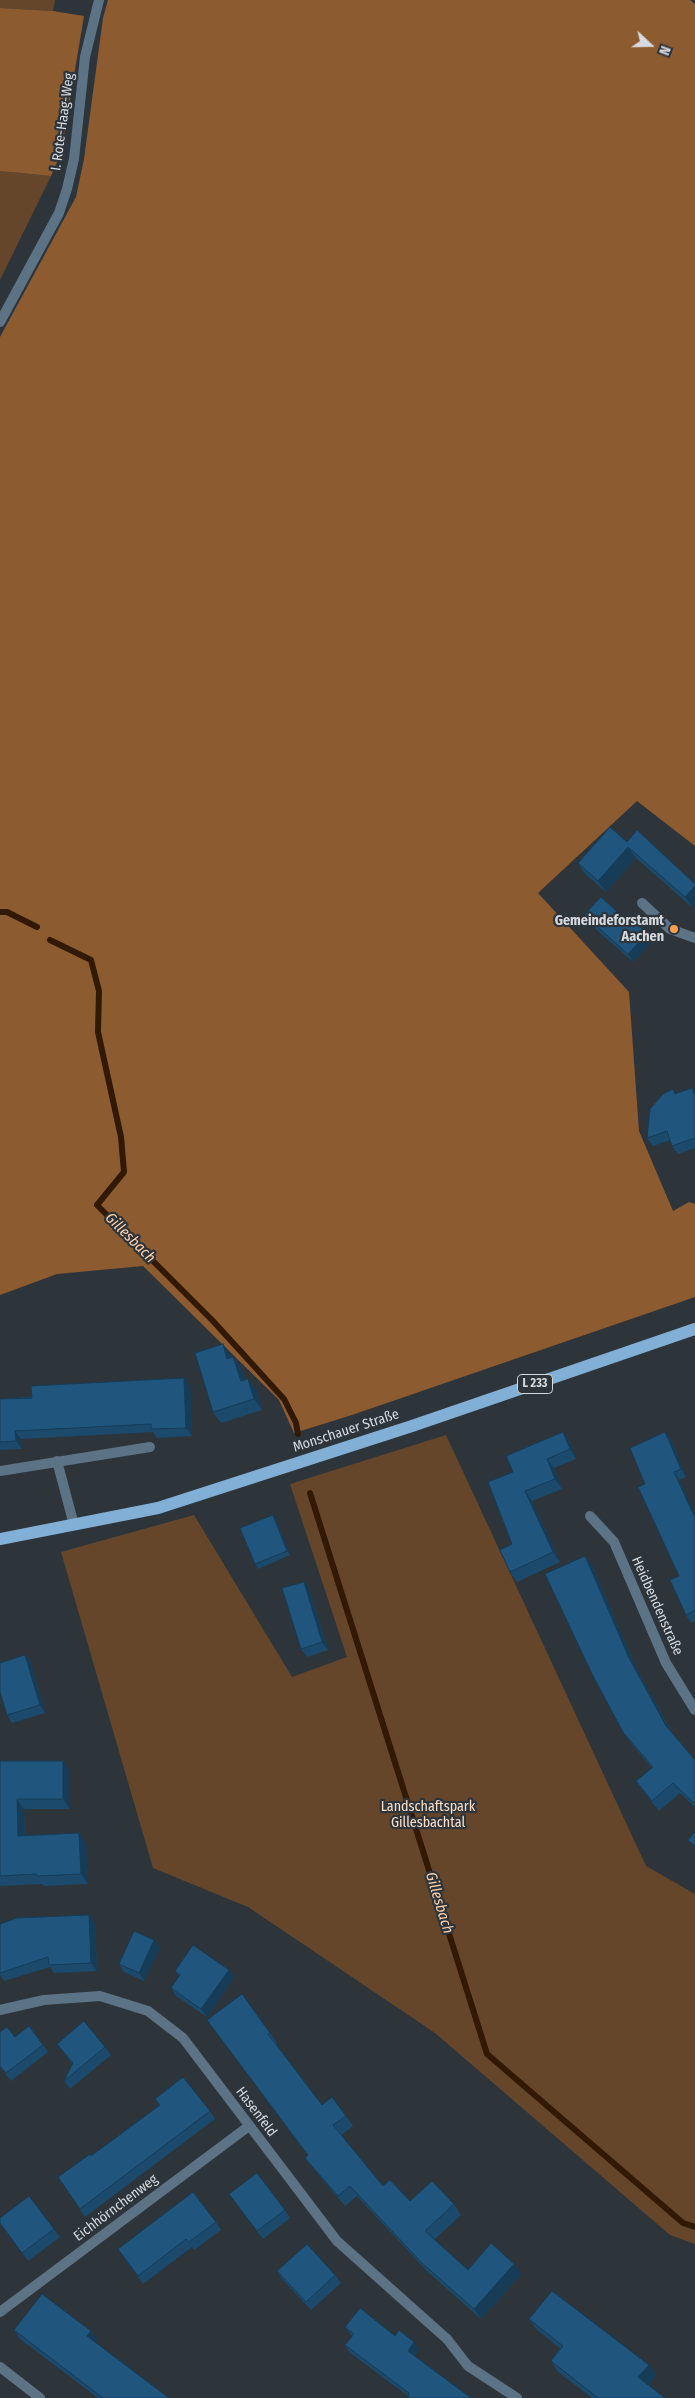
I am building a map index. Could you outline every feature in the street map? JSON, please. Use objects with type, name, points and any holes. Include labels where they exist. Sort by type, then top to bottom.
[{"type":"main road","name":"Monschauer Straße","points":[[0,1539],[158,1508],[394,1432],[695,1329]]},
{"type":"street","name":"I. Rote-Haag-Weg","points":[[0,322],[59,213],[67,189],[74,159],[85,57],[98,0]]},
{"type":"street","points":[[642,903],[670,929],[695,938]]},
{"type":"street","points":[[0,1471],[58,1460],[150,1447]]},
{"type":"street","points":[[58,1460],[74,1525]]},
{"type":"street","name":"Heidbendenstraße","points":[[590,1516],[614,1542],[666,1662],[695,1710]]},
{"type":"street","name":"Hasenfeld","points":[[0,2010],[44,2000],[100,1996],[148,2011],[183,2038],[337,2240],[447,2339],[468,2366],[517,2398]]},
{"type":"street","name":"Eichhörnchenweg","points":[[0,2312],[249,2126]]},
{"type":"street","points":[[0,2367],[40,2398]]},
{"type":"green space","points":[[0,0],[55,0],[53,11],[0,8]]},
{"type":"green space","points":[[0,171],[51,176],[0,280]]},
{"type":"green space","name":"Landschaftspark Gillesbachtal","points":[[446,1435],[646,1866],[695,1894],[695,2244],[670,2235],[435,2033],[248,1907],[153,1868],[61,1552],[194,1515],[292,1677],[347,1657],[290,1484]]},
{"type":"shaded area","points":[[108,0],[690,0],[695,4],[695,846],[637,801],[538,893],[629,992],[639,1131],[673,1211],[689,1202],[695,1204],[695,1297],[352,1415],[294,1433],[279,1400],[143,1266],[57,1274],[0,1295],[0,337],[76,197],[84,159],[103,18]]},
{"type":"shaded area","points":[[0,8],[53,11],[84,16],[61,153],[51,176],[0,171]]},
{"type":"building","points":[[610,827],[627,842],[637,830],[695,886],[685,897],[628,847],[598,881],[578,863]]},
{"type":"building","points":[[601,897],[623,917],[626,914],[647,933],[628,954],[584,915]]},
{"type":"building","points":[[692,1088],[695,1096],[695,1138],[672,1146],[667,1131],[647,1138],[650,1109],[663,1094],[673,1089],[675,1094]]},
{"type":"building","points":[[223,1344],[227,1359],[233,1357],[241,1381],[248,1379],[254,1399],[213,1412],[195,1353]]},
{"type":"building","points":[[184,1378],[186,1428],[151,1429],[151,1424],[15,1431],[16,1441],[0,1442],[0,1399],[32,1398],[31,1386]]},
{"type":"building","points":[[563,1432],[570,1449],[547,1459],[555,1479],[525,1491],[553,1552],[510,1572],[500,1550],[512,1544],[488,1482],[513,1472],[506,1456]]},
{"type":"building","points":[[665,1432],[681,1469],[674,1472],[695,1518],[695,1610],[686,1615],[670,1580],[679,1576],[638,1487],[645,1484],[630,1448]]},
{"type":"building","points":[[273,1515],[287,1551],[255,1564],[240,1528]]},
{"type":"building","points":[[585,1556],[629,1658],[666,1726],[695,1760],[695,1804],[673,1783],[652,1801],[636,1781],[653,1767],[623,1732],[592,1674],[545,1574]]},
{"type":"building","points":[[304,1582],[322,1642],[301,1649],[282,1588]]},
{"type":"building","points":[[25,1655],[40,1705],[7,1715],[0,1692],[0,1663]]},
{"type":"building","points":[[0,1761],[63,1761],[63,1799],[17,1799],[18,1836],[79,1833],[81,1874],[0,1876]]},
{"type":"building","points":[[695,1832],[695,1846],[688,1840]]},
{"type":"building","points":[[89,1915],[91,1963],[49,1965],[48,1957],[0,1973],[0,1924],[17,1918]]},
{"type":"building","points":[[134,1931],[154,1940],[139,1973],[119,1964]]},
{"type":"building","points":[[193,1945],[229,1970],[201,2009],[171,1988],[180,1975],[175,1971]]},
{"type":"building","points":[[242,1994],[270,2033],[268,2034],[322,2105],[332,2097],[346,2116],[333,2125],[383,2186],[390,2180],[410,2201],[432,2181],[454,2204],[425,2231],[468,2270],[491,2243],[514,2264],[474,2309],[421,2262],[350,2186],[338,2196],[305,2158],[308,2155],[207,2020]]},
{"type":"building","points":[[84,2021],[105,2047],[64,2081],[73,2063],[57,2044]]},
{"type":"building","points":[[29,2026],[43,2045],[6,2073],[0,2066],[0,2032],[7,2027],[15,2037]]},
{"type":"building","points":[[183,2077],[210,2111],[80,2209],[58,2177],[90,2154],[91,2156],[160,2105],[155,2099]]},
{"type":"building","points":[[257,2173],[285,2210],[257,2231],[229,2194]]},
{"type":"building","points":[[193,2192],[216,2222],[189,2242],[186,2239],[138,2276],[118,2249]]},
{"type":"building","points":[[29,2196],[54,2229],[22,2253],[0,2223],[0,2218]]},
{"type":"building","points":[[307,2244],[335,2275],[306,2302],[277,2271]]},
{"type":"building","points":[[552,2291],[649,2365],[638,2377],[665,2398],[598,2398],[551,2361],[563,2346],[529,2319]]},
{"type":"building","points":[[42,2294],[91,2331],[87,2336],[169,2398],[103,2398],[14,2330]]},
{"type":"building","points":[[360,2308],[395,2336],[399,2330],[414,2342],[408,2351],[471,2398],[410,2398],[408,2396],[409,2393],[345,2345],[354,2334],[345,2327]]},
{"type":"waterway","name":"Gillesbach","points":[[0,912],[7,912],[37,927]]},
{"type":"waterway","name":"Gillesbach","points":[[50,940],[91,960],[99,991],[98,1032],[121,1137],[124,1172],[97,1205],[213,1321],[284,1399],[296,1423],[298,1434]]},
{"type":"waterway","name":"Gillesbach","points":[[310,1493],[487,2054],[683,2223],[695,2227]]},
{"type":"place","name":"Gemeindeforstamt Aachen","points":[[674,929]]}]
